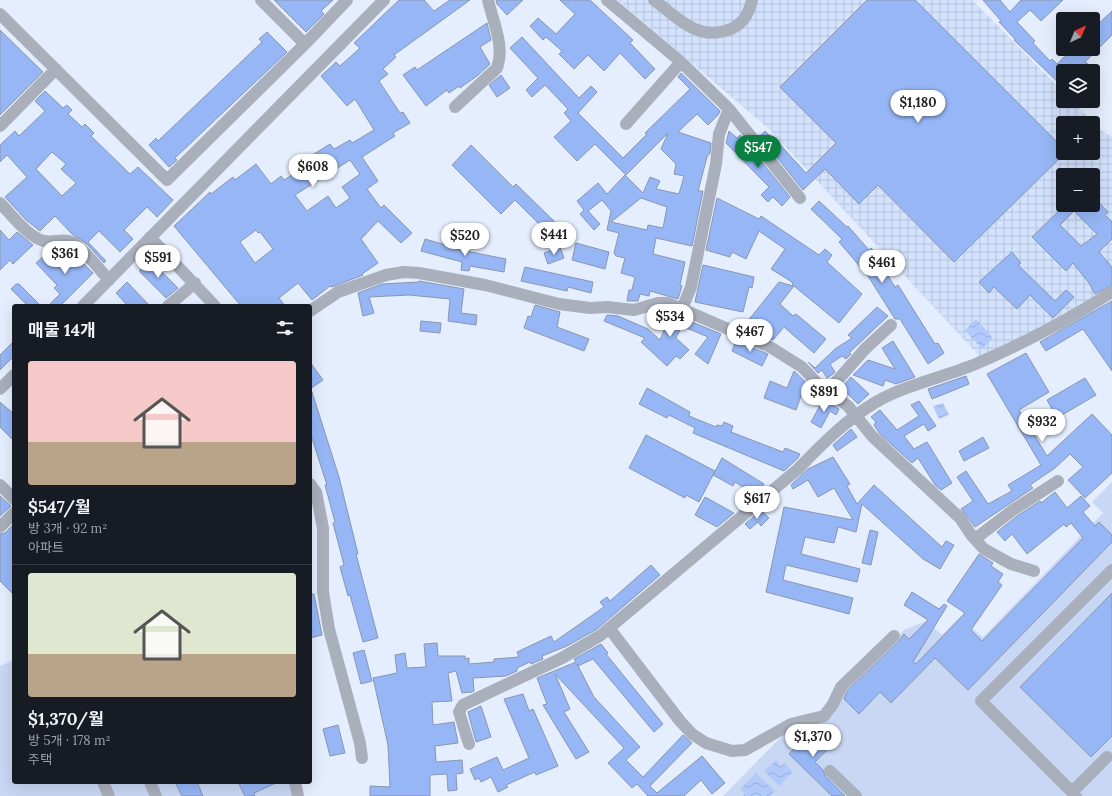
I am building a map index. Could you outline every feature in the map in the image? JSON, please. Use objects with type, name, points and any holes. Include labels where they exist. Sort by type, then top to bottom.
[{"type":"street","points":[[261,0],[305,44]]},
{"type":"street","points":[[0,14],[167,180],[305,44],[347,0]]},
{"type":"street","points":[[85,304],[384,0]]},
{"type":"street","points":[[455,107],[496,68],[500,59],[500,48],[488,0]]},
{"type":"street","points":[[607,0],[681,62],[729,109],[800,198]]},
{"type":"street","points":[[654,0],[683,22],[702,33],[715,34],[737,26],[745,18],[752,0]]},
{"type":"street","points":[[626,124],[681,62]]},
{"type":"street","points":[[0,126],[56,69]]},
{"type":"street","points":[[682,309],[691,287],[716,164],[720,134],[729,109]]},
{"type":"street","points":[[0,203],[38,239],[45,242],[64,240],[76,245],[109,280]]},
{"type":"street","points":[[150,237],[213,304]]},
{"type":"street","points":[[312,310],[338,292],[386,275],[404,272],[419,273],[485,285],[567,305],[634,310],[658,303],[668,303],[770,347],[802,367],[820,385],[856,415],[872,436],[960,518],[984,549],[1011,564],[1034,571]]},
{"type":"street","points":[[170,304],[195,283]]},
{"type":"street","points":[[469,744],[459,712],[463,705],[562,658],[609,628],[798,469],[822,444],[856,415],[877,402],[898,392],[977,363],[1029,339],[1112,292]]},
{"type":"street","points":[[828,391],[866,348],[891,325]]},
{"type":"street","points":[[0,390],[12,377]]},
{"type":"street","points":[[976,539],[1013,510],[1058,481]]},
{"type":"street","points":[[0,485],[12,497]]},
{"type":"street","points":[[312,487],[316,492],[323,528],[323,592],[329,629],[360,742],[362,758]]},
{"type":"street","points":[[0,527],[12,515]]},
{"type":"street","points":[[1107,757],[1074,794],[981,701],[1112,570]]},
{"type":"street","points":[[609,628],[661,698],[692,734],[706,743],[732,751],[745,750],[791,724],[824,716],[834,704],[841,687],[894,636]]},
{"type":"street","points":[[830,771],[856,796]]},
{"type":"street","points":[[104,784],[109,796]]},
{"type":"street","points":[[151,784],[156,796]]},
{"type":"street","points":[[295,784],[298,796]]},
{"type":"shaded area","points":[[618,0],[972,0],[1056,85],[1056,108],[1079,108],[1086,116],[1056,116],[1056,160],[1100,160],[1100,130],[1112,137],[1112,287],[1097,297],[981,358],[769,129]]},
{"type":"shaded area","points":[[1112,482],[1112,796],[723,796],[783,735],[808,722],[840,697],[904,630],[926,621],[942,635],[957,620],[962,620],[983,637],[1103,513],[1092,502]]},
{"type":"shaded area","points":[[12,661],[12,784],[298,784],[301,796],[0,796],[0,666]]},
{"type":"water","points":[[976,319],[993,338],[982,349],[965,330]]},
{"type":"water","points":[[943,403],[949,415],[939,419],[933,406]]},
{"type":"water","points":[[776,760],[781,766],[784,763],[793,772],[779,786],[764,771]]},
{"type":"water","points":[[756,773],[775,791],[770,796],[743,796],[745,793],[740,789]]},
{"type":"building","points":[[274,0],[333,0],[321,11],[324,14],[306,32]]},
{"type":"building","points":[[399,0],[424,0],[434,11],[450,0],[470,0],[394,55],[396,57],[383,69],[388,74],[379,81],[400,113],[403,112],[410,123],[393,133],[395,136],[362,157],[378,181],[367,189],[381,208],[384,205],[412,233],[401,243],[378,221],[361,239],[378,263],[362,274],[363,275],[332,287],[330,286],[312,300],[298,283],[279,298],[284,304],[239,304],[174,226],[210,192],[211,194],[233,177],[235,180],[256,164],[271,184],[281,176],[284,180],[308,165],[307,164],[312,161],[309,157],[330,144],[334,149],[350,140],[352,143],[374,130],[355,99],[347,106],[321,76],[336,62],[340,66],[360,48],[354,43]],"holes":[[[350,160],[360,174],[342,187],[350,198],[336,208],[328,196],[307,211],[295,195]],[[256,230],[258,233],[260,232],[273,249],[255,263],[240,242]]]},
{"type":"building","points":[[496,0],[523,0],[507,15],[497,4]]},
{"type":"building","points":[[560,0],[590,0],[633,40],[630,43],[655,69],[645,79],[620,53],[604,71],[588,55],[574,69],[559,54],[562,51],[546,37],[543,40],[530,26],[538,18],[556,34],[575,14]]},
{"type":"building","points":[[867,0],[915,0],[1056,141],[1056,160],[1058,160],[954,262],[878,185],[859,204],[825,169],[803,190],[760,136],[765,131],[772,138],[773,137],[806,173],[836,143],[780,87]]},
{"type":"building","points":[[983,0],[1000,0],[1010,12],[1021,0],[1063,0],[1041,21],[1030,10],[1017,22],[1035,41],[1033,43],[1050,61],[1052,59],[1057,64],[1056,80],[1014,40],[1015,39],[999,22],[1001,21]]},
{"type":"building","points":[[1112,11],[1112,35],[1100,47],[1100,22]]},
{"type":"building","points":[[487,23],[491,40],[480,47],[490,64],[477,76],[460,88],[459,86],[449,93],[447,90],[426,106],[403,75],[415,67],[417,70]]},
{"type":"building","points":[[0,30],[43,72],[0,115]]},
{"type":"building","points":[[267,32],[287,52],[175,158],[177,160],[169,167],[149,145],[156,138],[158,141],[262,42],[259,39]]},
{"type":"building","points":[[522,37],[579,98],[591,86],[597,92],[578,113],[623,158],[647,134],[645,133],[690,89],[678,77],[681,73],[720,111],[708,125],[697,114],[678,132],[711,143],[710,153],[707,157],[698,191],[703,191],[692,246],[656,238],[653,254],[685,262],[680,285],[682,286],[678,299],[650,291],[649,296],[640,294],[638,301],[627,301],[629,290],[632,290],[635,277],[621,273],[625,258],[616,256],[614,253],[619,233],[607,230],[611,211],[602,200],[588,211],[600,224],[594,230],[580,214],[584,210],[577,201],[598,183],[607,194],[625,175],[643,193],[650,177],[660,181],[656,189],[679,194],[684,176],[674,174],[676,164],[661,149],[668,133],[626,175],[595,144],[577,161],[554,137],[571,121],[564,113],[568,109],[545,85],[532,97],[526,90],[538,78],[510,48]],"holes":[[[641,198],[667,207],[663,228],[648,225],[647,230],[611,222]]]},
{"type":"building","points":[[1065,56],[1091,56],[1085,62],[1088,64],[1057,64]]},
{"type":"building","points":[[501,75],[510,88],[497,97],[489,85]]},
{"type":"building","points":[[45,91],[63,108],[67,105],[72,110],[68,114],[82,127],[85,124],[94,133],[91,136],[130,174],[138,167],[173,200],[157,217],[147,207],[124,230],[133,239],[120,252],[99,231],[88,242],[106,261],[104,263],[87,244],[72,234],[55,216],[40,231],[26,220],[5,197],[27,177],[7,155],[0,162],[0,145],[15,131],[19,136],[45,111],[35,101]],"holes":[[[52,152],[66,164],[61,169],[76,183],[62,196],[36,169]]]},
{"type":"building","points":[[729,131],[737,138],[740,135],[790,197],[782,206],[773,197],[768,202],[761,195],[769,187],[726,143]]},
{"type":"building","points":[[471,145],[513,187],[516,184],[558,225],[549,234],[515,200],[501,214],[452,165]]},
{"type":"building","points":[[717,198],[759,219],[761,216],[819,255],[825,249],[832,255],[827,262],[862,294],[839,323],[794,286],[780,304],[793,316],[796,314],[826,339],[814,353],[784,327],[773,340],[743,327],[779,282],[793,286],[792,282],[771,269],[785,249],[759,231],[746,259],[732,252],[730,257],[706,250]]},
{"type":"building","points":[[819,201],[847,227],[848,226],[869,250],[871,248],[880,258],[878,260],[895,287],[898,285],[935,344],[938,343],[944,353],[928,364],[900,319],[895,319],[863,268],[862,269],[839,242],[842,239],[811,209]]},
{"type":"building","points":[[1100,203],[1108,212],[1105,215],[1112,222],[1112,239],[1099,252],[1112,267],[1112,285],[1095,294],[1089,283],[1073,263],[1066,271],[1032,237],[1058,212],[1073,212],[1060,225],[1081,246],[1097,234],[1075,212],[1100,212]]},
{"type":"building","points":[[0,230],[9,240],[17,232],[33,245],[13,264],[10,260],[0,270]]},
{"type":"building","points":[[425,239],[456,249],[506,259],[504,272],[470,266],[469,271],[461,270],[462,262],[421,251]]},
{"type":"building","points":[[576,243],[609,252],[605,269],[572,260]]},
{"type":"building","points":[[560,247],[564,258],[548,264],[544,253]]},
{"type":"building","points":[[69,249],[93,273],[62,304],[50,304],[60,294],[54,288],[57,285],[36,263],[45,255],[54,263]]},
{"type":"building","points":[[1012,252],[1021,263],[1018,265],[1055,301],[1066,290],[1074,297],[1053,318],[1030,295],[1017,309],[994,287],[989,293],[979,282]]},
{"type":"building","points":[[150,260],[178,288],[166,298],[140,272],[140,269]]},
{"type":"building","points":[[703,265],[754,277],[752,288],[749,287],[743,312],[695,302]]},
{"type":"building","points":[[525,267],[593,282],[591,293],[568,287],[567,291],[521,281]]},
{"type":"building","points":[[419,281],[464,289],[461,313],[477,315],[476,325],[448,321],[450,299],[409,295],[369,297],[374,313],[363,316],[358,293],[382,284]]},
{"type":"building","points":[[127,282],[148,304],[126,304],[116,293]]},
{"type":"building","points":[[16,284],[19,284],[39,304],[26,304],[11,289]]},
{"type":"building","points":[[1112,301],[1112,371],[1083,329],[1046,351],[1040,342]]},
{"type":"building","points":[[535,305],[560,312],[557,327],[589,339],[584,351],[524,328],[528,316],[531,317]]},
{"type":"building","points":[[877,307],[888,316],[849,353],[851,354],[846,359],[842,356],[830,364],[835,372],[833,374],[827,378],[822,370],[818,373],[808,362],[815,368],[835,349],[852,338],[848,335]]},
{"type":"building","points":[[663,310],[721,334],[708,364],[695,354],[708,337],[682,326],[676,338],[689,350],[680,359],[676,356],[667,366],[641,342],[645,338],[604,321],[607,315],[618,316],[648,329],[660,340],[670,316],[662,312]]},
{"type":"building","points":[[421,321],[441,323],[440,333],[420,331]]},
{"type":"building","points":[[736,341],[768,354],[762,366],[732,351]]},
{"type":"building","points":[[893,341],[915,377],[896,384],[885,380],[883,386],[853,375],[868,360],[895,369],[882,348]]},
{"type":"building","points":[[12,343],[12,358],[0,370],[0,355]]},
{"type":"building","points":[[1026,353],[1049,392],[1019,410],[1047,456],[1092,414],[1112,435],[1112,473],[1085,498],[1068,480],[1083,467],[1070,454],[1055,468],[1030,485],[1033,488],[975,527],[961,509],[973,501],[957,477],[966,471],[988,504],[1012,491],[1008,485],[1041,465],[987,374]]},
{"type":"building","points":[[312,365],[323,380],[312,388]]},
{"type":"building","points":[[794,371],[811,387],[803,390],[796,410],[764,398],[770,381],[787,388]]},
{"type":"building","points":[[966,376],[969,384],[932,399],[928,389]]},
{"type":"building","points":[[851,377],[869,394],[858,404],[843,389],[843,386]]},
{"type":"building","points":[[1085,378],[1096,395],[1057,418],[1047,400]]},
{"type":"building","points":[[647,388],[690,412],[689,416],[716,427],[717,425],[722,426],[724,422],[733,426],[731,432],[783,452],[785,448],[800,454],[798,458],[784,471],[693,433],[695,428],[669,415],[667,418],[639,404]]},
{"type":"building","points":[[312,392],[339,477],[358,554],[356,554],[378,638],[363,642],[350,595],[348,596],[340,567],[344,565],[333,523],[335,522],[325,485],[327,485],[312,438]]},
{"type":"building","points":[[824,398],[839,409],[836,415],[830,411],[821,428],[811,422]]},
{"type":"building","points":[[919,401],[936,426],[928,431],[924,424],[904,436],[914,449],[927,442],[952,483],[941,490],[935,485],[918,458],[912,463],[880,434],[874,425],[876,422],[871,417],[880,410],[897,430],[919,416],[911,405]]},
{"type":"building","points":[[0,402],[12,412],[12,439],[0,427]]},
{"type":"building","points":[[851,429],[857,437],[837,451],[833,445]]},
{"type":"building","points":[[646,435],[715,471],[699,502],[686,495],[685,498],[629,468]]},
{"type":"building","points":[[983,437],[989,448],[964,461],[959,451]]},
{"type":"building","points":[[833,457],[850,484],[847,486],[857,504],[874,485],[942,547],[946,541],[954,545],[940,569],[923,559],[862,504],[856,532],[838,527],[834,543],[805,537],[801,554],[860,569],[857,582],[786,565],[783,580],[853,598],[849,614],[766,592],[784,507],[853,520],[834,488],[818,497],[808,480],[793,489],[791,485],[808,469]]},
{"type":"building","points":[[722,458],[764,484],[756,495],[735,482],[733,486],[713,475]]},
{"type":"building","points":[[1055,492],[1067,508],[1081,496],[1090,506],[1083,512],[1095,526],[1099,522],[1112,535],[1112,542],[968,690],[935,658],[891,703],[880,692],[859,714],[844,699],[847,691],[899,641],[904,634],[909,639],[928,620],[904,605],[912,592],[939,609],[944,604],[947,606],[913,662],[916,664],[965,613],[947,601],[979,554],[993,563],[991,566],[1003,574],[998,582],[1002,585],[971,630],[982,641],[1083,538],[1071,523],[1066,527],[1064,524],[1027,554],[1012,534],[1005,541],[997,532],[1017,516],[1040,501],[1041,503]]},
{"type":"building","points":[[0,496],[11,506],[0,516]]},
{"type":"building","points":[[705,497],[734,513],[717,527],[695,515]]},
{"type":"building","points":[[761,510],[769,518],[761,526],[758,522],[750,529],[745,524]]},
{"type":"building","points":[[12,526],[12,593],[0,581],[0,534],[5,533]]},
{"type":"building","points":[[870,530],[878,532],[871,565],[862,563]]},
{"type":"building","points":[[651,565],[660,575],[597,629],[567,646],[542,656],[543,659],[531,664],[530,662],[517,668],[517,671],[506,676],[473,678],[474,691],[472,692],[462,693],[456,671],[448,673],[452,701],[432,702],[433,725],[454,722],[458,743],[435,746],[436,762],[462,760],[463,773],[456,774],[457,790],[448,791],[447,774],[430,775],[430,796],[370,796],[370,786],[390,787],[388,745],[373,678],[397,673],[395,655],[405,653],[407,668],[426,667],[424,644],[437,643],[438,656],[465,656],[465,659],[469,658],[469,664],[494,662],[494,659],[519,657],[517,652],[551,636],[554,642],[604,607],[600,602],[607,597],[610,601]]},
{"type":"building","points":[[1112,593],[1112,736],[1091,757],[1020,687]]},
{"type":"building","points":[[312,594],[314,594],[322,635],[312,638]]},
{"type":"building","points":[[601,644],[608,653],[606,654],[663,724],[654,732],[593,659],[578,666],[594,697],[640,747],[626,760],[643,777],[683,735],[692,743],[650,786],[657,793],[702,756],[725,783],[712,794],[701,780],[684,796],[648,796],[637,784],[632,788],[608,763],[624,748],[555,674],[570,709],[564,712],[589,752],[576,759],[543,705],[547,704],[537,678],[576,662],[574,659]]},
{"type":"building","points":[[364,650],[372,681],[361,684],[353,653]]},
{"type":"building","points":[[523,694],[529,711],[533,709],[558,766],[536,775],[535,772],[506,785],[508,787],[498,792],[491,777],[481,782],[479,778],[475,780],[470,769],[497,757],[503,770],[529,758],[504,699]]},
{"type":"building","points":[[481,706],[491,737],[476,742],[468,712]]},
{"type":"building","points":[[338,725],[345,753],[330,756],[323,729]]},
{"type":"building","points":[[810,727],[830,747],[815,762],[823,770],[825,776],[845,796],[832,796],[789,754],[800,742],[794,736],[801,729]]},
{"type":"building","points":[[176,784],[198,784],[203,796],[182,796]]},
{"type":"building","points":[[239,784],[274,784],[254,793],[255,796],[245,796]]}]
